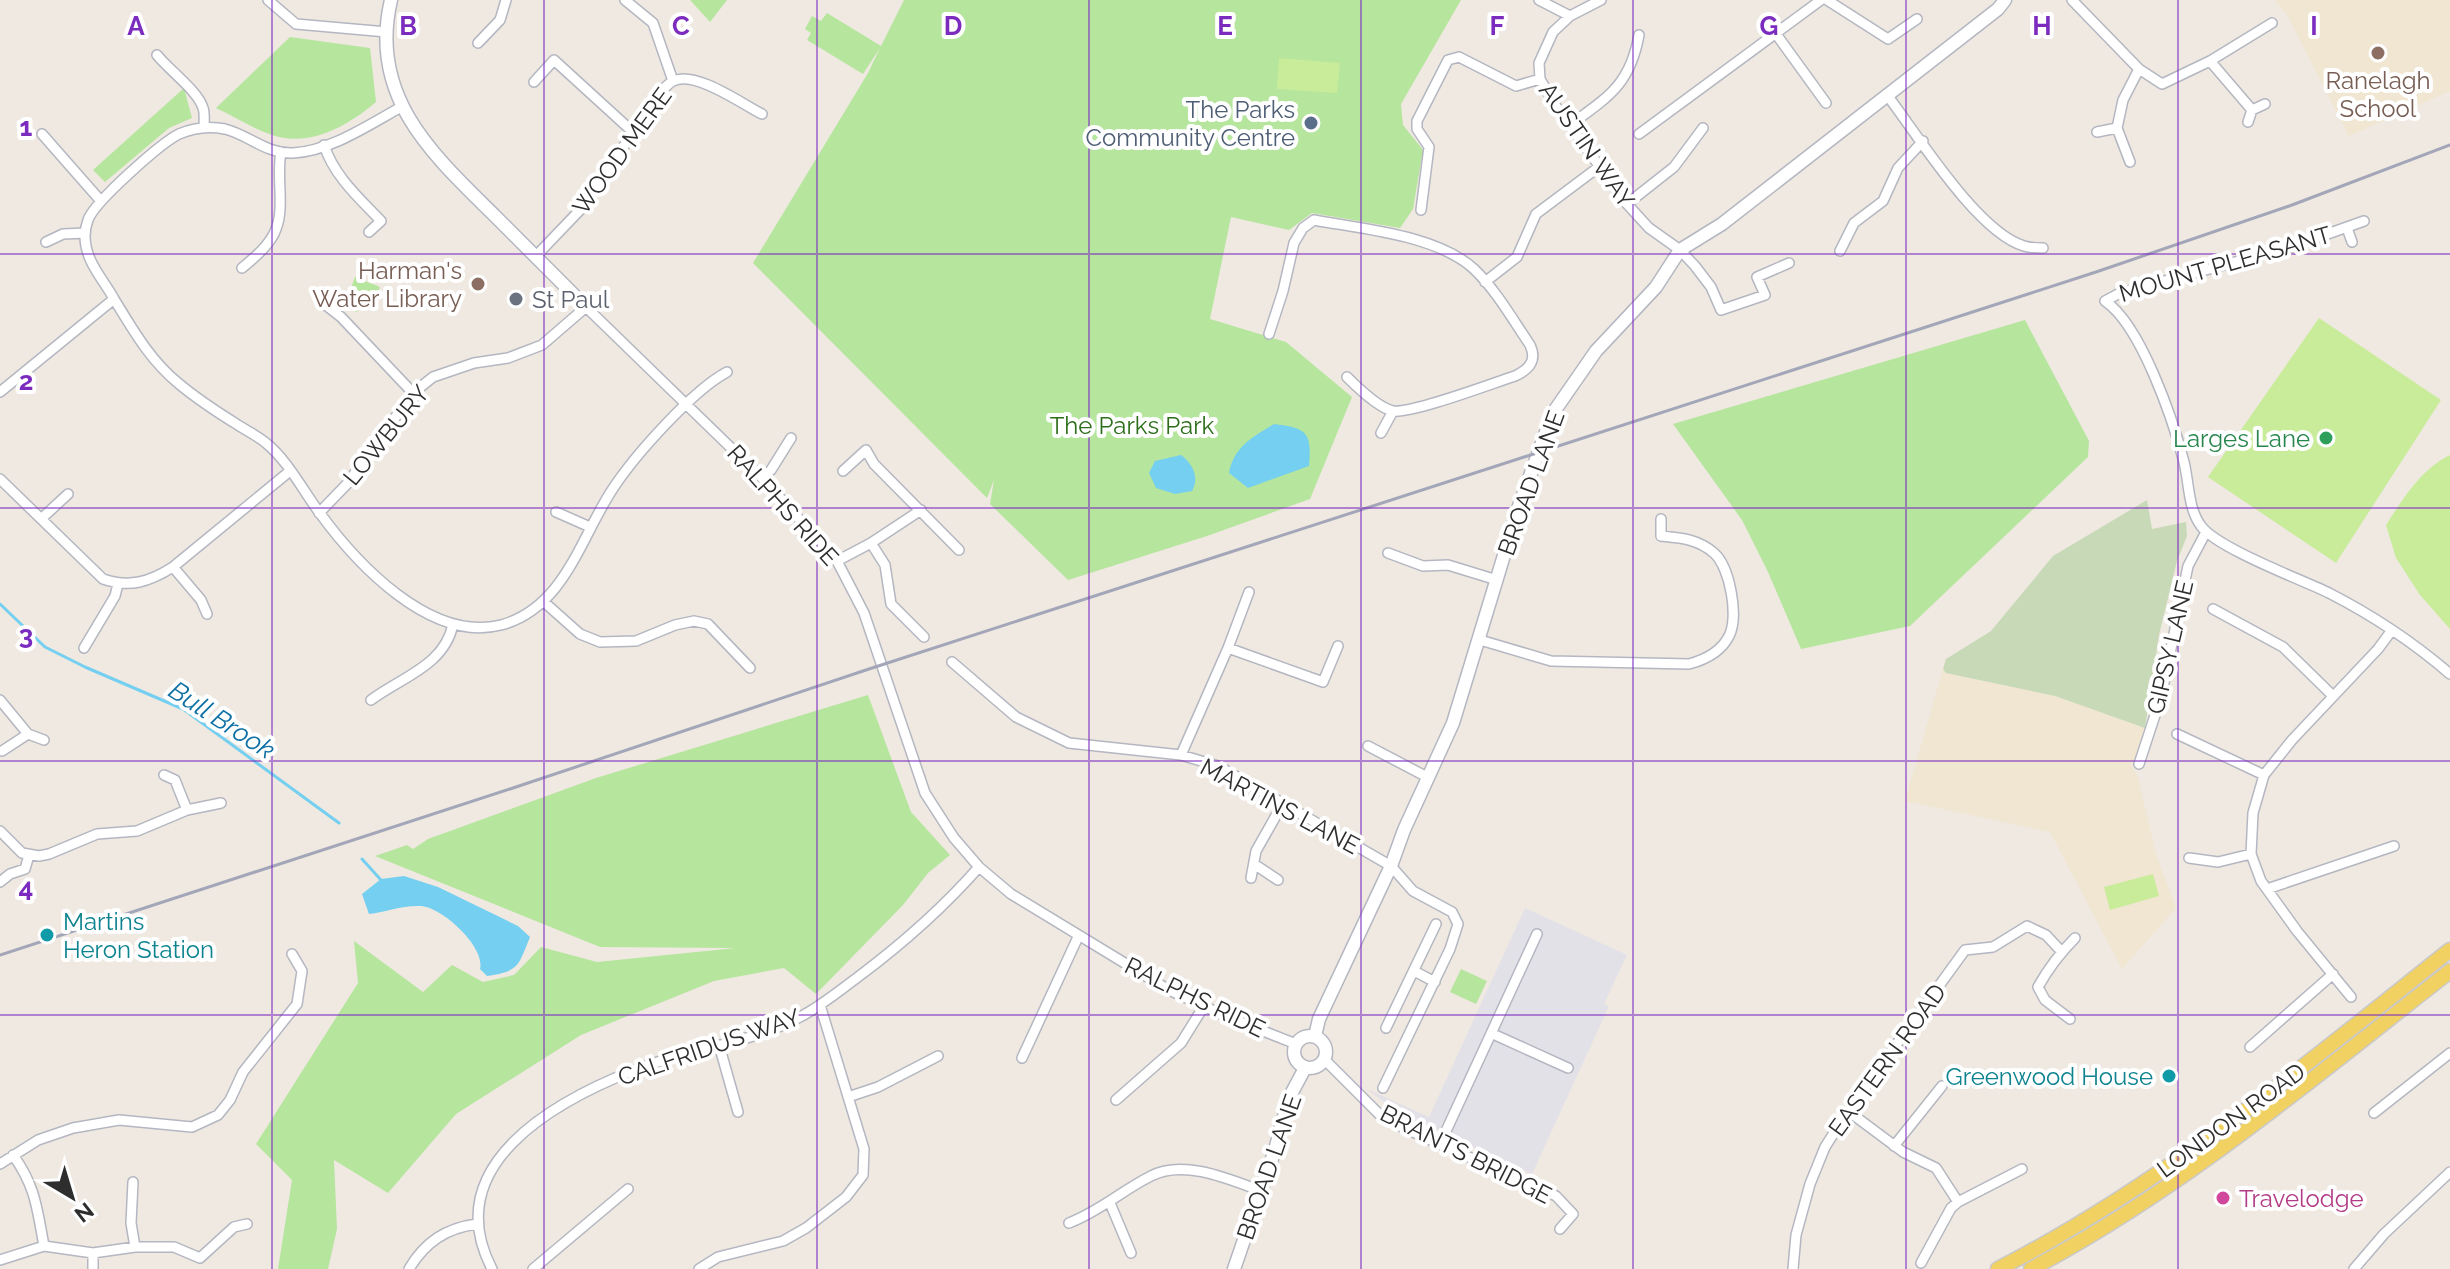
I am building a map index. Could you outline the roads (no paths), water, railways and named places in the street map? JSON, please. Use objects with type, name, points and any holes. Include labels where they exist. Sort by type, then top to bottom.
[{"type":"main road","name":"LONDON ROAD","points":[[1998,1269],[2084,1222],[2208,1141],[2450,950]]},
{"type":"main road","name":"LONDON ROAD","points":[[2031,1269],[2144,1202],[2218,1153],[2450,971]]},
{"type":"street","points":[[268,0],[296,24],[387,32]]},
{"type":"street","name":"RALPHS RIDE","points":[[391,0],[387,32],[391,69],[403,106],[419,137],[535,257],[762,478],[837,561],[864,613],[925,793],[954,838],[979,867],[1011,894],[1169,990],[1296,1044]]},
{"type":"street","points":[[478,43],[500,20],[506,0]]},
{"type":"street","points":[[625,0],[653,23],[673,81]]},
{"type":"street","points":[[1539,0],[1570,16]]},
{"type":"street","name":"AUSTIN WAY","points":[[1601,0],[1570,16],[1553,32],[1539,63],[1540,79],[1570,125],[1627,204],[1649,228],[1680,250],[1711,287],[1721,310],[1765,295],[1757,277],[1789,263]]},
{"type":"street","points":[[1639,134],[1824,0],[1888,39],[1917,19]]},
{"type":"street","name":"BROAD LANE","points":[[1315,1036],[1319,1019],[1391,866],[1453,723],[1530,471],[1553,413],[1596,351],[1656,287],[1680,250],[1722,224],[1998,9],[2005,0]]},
{"type":"street","points":[[2072,0],[2139,69],[2162,84],[2210,61],[2272,23]]},
{"type":"street","points":[[1776,34],[1826,103]]},
{"type":"street","points":[[1570,125],[1621,84],[1635,55],[1639,35]]},
{"type":"street","points":[[157,55],[193,91],[203,108],[204,127]]},
{"type":"street","points":[[1421,210],[1429,147],[1417,129],[1417,121],[1448,60],[1459,57],[1516,86],[1540,79]]},
{"type":"street","points":[[534,82],[554,60],[634,133]]},
{"type":"street","points":[[2210,61],[2252,110]]},
{"type":"street","points":[[2130,162],[2117,128],[2123,100],[2139,69]]},
{"type":"street","name":"WOOD MERE","points":[[535,257],[580,210],[663,89],[673,81],[693,80],[713,87],[762,114]]},
{"type":"street","points":[[1887,95],[1985,220],[2024,246],[2043,248]]},
{"type":"street","points":[[2248,122],[2252,110],[2265,104]]},
{"type":"street","points":[[403,106],[324,145],[301,152],[267,149],[226,129],[204,127],[177,135],[100,200],[88,218],[85,233],[90,260],[157,364],[207,406],[267,443],[319,513],[374,576],[416,607],[453,624],[474,628],[500,625],[525,615],[544,602],[565,575],[590,527],[629,466],[707,383],[727,372]]},
{"type":"street","points":[[1627,204],[1674,167],[1703,128]]},
{"type":"street","points":[[2097,132],[2117,128]]},
{"type":"street","points":[[42,134],[100,200]]},
{"type":"street","points":[[1840,251],[1854,223],[1883,201],[1898,168],[1923,141]]},
{"type":"street","points":[[324,145],[329,159],[351,189],[381,221],[369,232]]},
{"type":"street","points":[[242,268],[277,229],[281,152]]},
{"type":"street","points":[[1485,282],[1517,257],[1536,214],[1600,166]]},
{"type":"street","points":[[1269,334],[1294,243],[1303,228],[1314,220],[1447,250],[1472,267],[1485,282],[1534,355],[1532,363],[1515,376],[1417,408],[1393,411],[1367,395],[1347,377]]},
{"type":"street","name":"MOUNT PLEASANT","points":[[2206,532],[2193,511],[2183,461],[2142,350],[2116,309],[2105,301],[2120,293],[2291,247],[2364,221]]},
{"type":"street","name":"MOUNT PLEASANT","points":[[2347,228],[2352,242]]},
{"type":"street","points":[[46,242],[63,234],[85,233]]},
{"type":"street","points":[[0,392],[114,299]]},
{"type":"street","points":[[323,303],[341,317],[413,393]]},
{"type":"street","name":"LOWBURY","points":[[319,513],[357,472],[413,393],[433,377],[451,369],[508,358],[542,345],[586,307]]},
{"type":"street","points":[[1381,433],[1393,411]]},
{"type":"street","points":[[762,478],[771,470],[791,438]]},
{"type":"street","points":[[843,471],[866,450],[874,464],[959,550]]},
{"type":"street","points":[[0,479],[103,579],[118,584],[135,584],[153,580],[173,567],[290,471]]},
{"type":"street","points":[[41,519],[68,494]]},
{"type":"street","points":[[837,561],[921,510]]},
{"type":"street","points":[[556,512],[590,527]]},
{"type":"street","points":[[1480,640],[1551,661],[1689,664],[1705,660],[1730,635],[1733,616],[1729,579],[1716,554],[1692,539],[1661,536],[1661,519]]},
{"type":"street","points":[[2206,532],[2236,550],[2331,594],[2392,630],[2450,674]]},
{"type":"street","name":"GIPSY LANE","points":[[2139,764],[2161,697],[2188,566],[2206,532]]},
{"type":"street","points":[[871,543],[885,565],[891,604],[924,637]]},
{"type":"street","points":[[1388,553],[1423,566],[1448,565],[1497,580]]},
{"type":"street","points":[[173,567],[201,600],[207,614]]},
{"type":"street","points":[[84,648],[115,596],[118,584]]},
{"type":"street","points":[[1181,755],[1249,592]]},
{"type":"street","points":[[544,602],[580,634],[600,642],[636,641],[675,625],[694,621],[708,624],[750,668]]},
{"type":"street","points":[[2213,609],[2283,647],[2332,695]]},
{"type":"street","points":[[371,700],[439,655],[450,638],[453,624]]},
{"type":"street","points":[[2351,997],[2254,868],[2251,854],[2253,813],[2264,775],[2392,630]]},
{"type":"street","points":[[1228,648],[1323,682],[1338,646]]},
{"type":"street","name":"MARTINS LANE","points":[[952,662],[1016,717],[1069,743],[1181,755],[1218,766],[1391,866],[1413,891],[1452,912],[1458,924],[1435,982]]},
{"type":"street","points":[[0,700],[28,734],[44,740]]},
{"type":"street","points":[[2,751],[28,734]]},
{"type":"street","points":[[2177,734],[2264,775]]},
{"type":"street","points":[[1368,746],[1429,778]]},
{"type":"street","points":[[164,775],[175,780],[187,810]]},
{"type":"street","points":[[0,831],[15,848],[29,855],[49,854],[97,834],[137,831],[187,810],[221,803]]},
{"type":"street","points":[[1251,878],[1256,851],[1282,805]]},
{"type":"street","points":[[2267,889],[2394,846]]},
{"type":"street","points":[[2189,858],[2218,862],[2251,854]]},
{"type":"street","points":[[0,882],[10,874],[25,869],[29,855]]},
{"type":"street","points":[[1254,864],[1278,880]]},
{"type":"street","name":"CALFRIDUS WAY","points":[[492,1269],[481,1248],[477,1224],[482,1190],[492,1166],[512,1141],[543,1117],[638,1069],[797,1019],[820,1005],[921,927],[979,867]]},
{"type":"street","points":[[1386,1028],[1436,924]]},
{"type":"street","name":"EASTERN ROAD","points":[[1794,1268],[1796,1235],[1810,1184],[1825,1147],[1965,950],[1993,947],[2027,926],[2046,935],[2061,951]]},
{"type":"street","points":[[1440,1144],[1537,934]]},
{"type":"street","points":[[1022,1058],[1078,937]]},
{"type":"street","points":[[2070,1019],[2045,1000],[2038,989],[2061,951],[2075,938]]},
{"type":"street","points":[[0,1164],[38,1140],[73,1128],[119,1120],[192,1127],[218,1115],[230,1100],[243,1072],[297,1004],[302,971],[292,954]]},
{"type":"street","points":[[1383,1088],[1435,982],[1414,971]]},
{"type":"street","points":[[2250,1047],[2333,974]]},
{"type":"street","name":"CALFRIDUS WAY","points":[[699,1269],[718,1257],[783,1241],[806,1228],[846,1197],[863,1175],[864,1149],[820,1005]]},
{"type":"street","points":[[1116,1100],[1181,1043],[1204,1006]]},
{"type":"street","points":[[1493,1034],[1568,1068]]},
{"type":"street","points":[[1315,1036],[1326,1046],[1325,1060],[1316,1067],[1305,1068],[1296,1061],[1296,1044],[1302,1038],[1315,1036]]},
{"type":"street","points":[[1393,1040],[1404,1045]]},
{"type":"street","points":[[719,1045],[738,1112]]},
{"type":"street","points":[[2374,1113],[2450,1053]]},
{"type":"street","points":[[848,1097],[888,1082],[938,1056]]},
{"type":"street","name":"BRANTS BRIDGE","points":[[1325,1060],[1379,1114],[1556,1196],[1573,1214],[1560,1229]]},
{"type":"street","name":"BROAD LANE","points":[[1234,1269],[1289,1098],[1305,1068]]},
{"type":"street","points":[[1894,1146],[1942,1086]]},
{"type":"street","points":[[1848,1111],[1894,1146],[1936,1168],[1958,1202]]},
{"type":"street","points":[[13,1155],[28,1176],[44,1246]]},
{"type":"street","points":[[1069,1223],[1110,1203],[1153,1174],[1190,1169],[1261,1191]]},
{"type":"street","points":[[1921,1263],[1941,1224],[1958,1202],[2022,1169]]},
{"type":"street","points":[[2354,1269],[2384,1234],[2450,1172]]},
{"type":"street","points":[[133,1182],[131,1223],[135,1247]]},
{"type":"street","points":[[533,1269],[628,1189]]},
{"type":"street","points":[[1110,1203],[1131,1253]]},
{"type":"street","points":[[0,1260],[44,1246],[93,1253],[135,1247],[174,1247],[201,1264],[234,1227],[247,1224]]},
{"type":"street","points":[[409,1269],[424,1247],[439,1235],[458,1226],[477,1224]]},
{"type":"street","points":[[93,1253],[93,1269]]},
{"type":"water","points":[[1274,424],[1294,427],[1305,434],[1309,446],[1309,466],[1248,488],[1229,473],[1235,456],[1246,443]]},
{"type":"water","points":[[1181,455],[1194,471],[1192,491],[1175,494],[1156,488],[1149,473],[1155,461]]},
{"type":"water","points":[[404,876],[438,887],[518,926],[530,937],[516,966],[506,972],[487,976],[480,969],[480,960],[469,939],[450,920],[429,908],[407,907],[369,914],[362,894],[381,879]]},
{"type":"waterway","name":"Bull Brook","points":[[0,604],[45,647],[183,709],[339,823]]},
{"type":"waterway","name":"Bull Brook","points":[[362,859],[381,880]]},
{"type":"railway","points":[[0,955],[869,669],[2096,272],[2292,205],[2450,145]]},
{"type":"place","name":"Ranelagh School","points":[[2378,53]]},
{"type":"place","name":"The Parks Community Centre","points":[[1311,123]]},
{"type":"place","name":"Harman's Water Library","points":[[478,284]]},
{"type":"place","name":"St Paul","points":[[516,299]]},
{"type":"place","name":"Larges Lane","points":[[2326,438]]},
{"type":"place","name":"Martins Heron Station","points":[[47,935]]},
{"type":"place","name":"Greenwood House","points":[[2169,1076]]},
{"type":"place","name":"Travelodge","points":[[2223,1198]]},
{"type":"park label","name":"The Parks Park","points":[[1132,425]]}]
